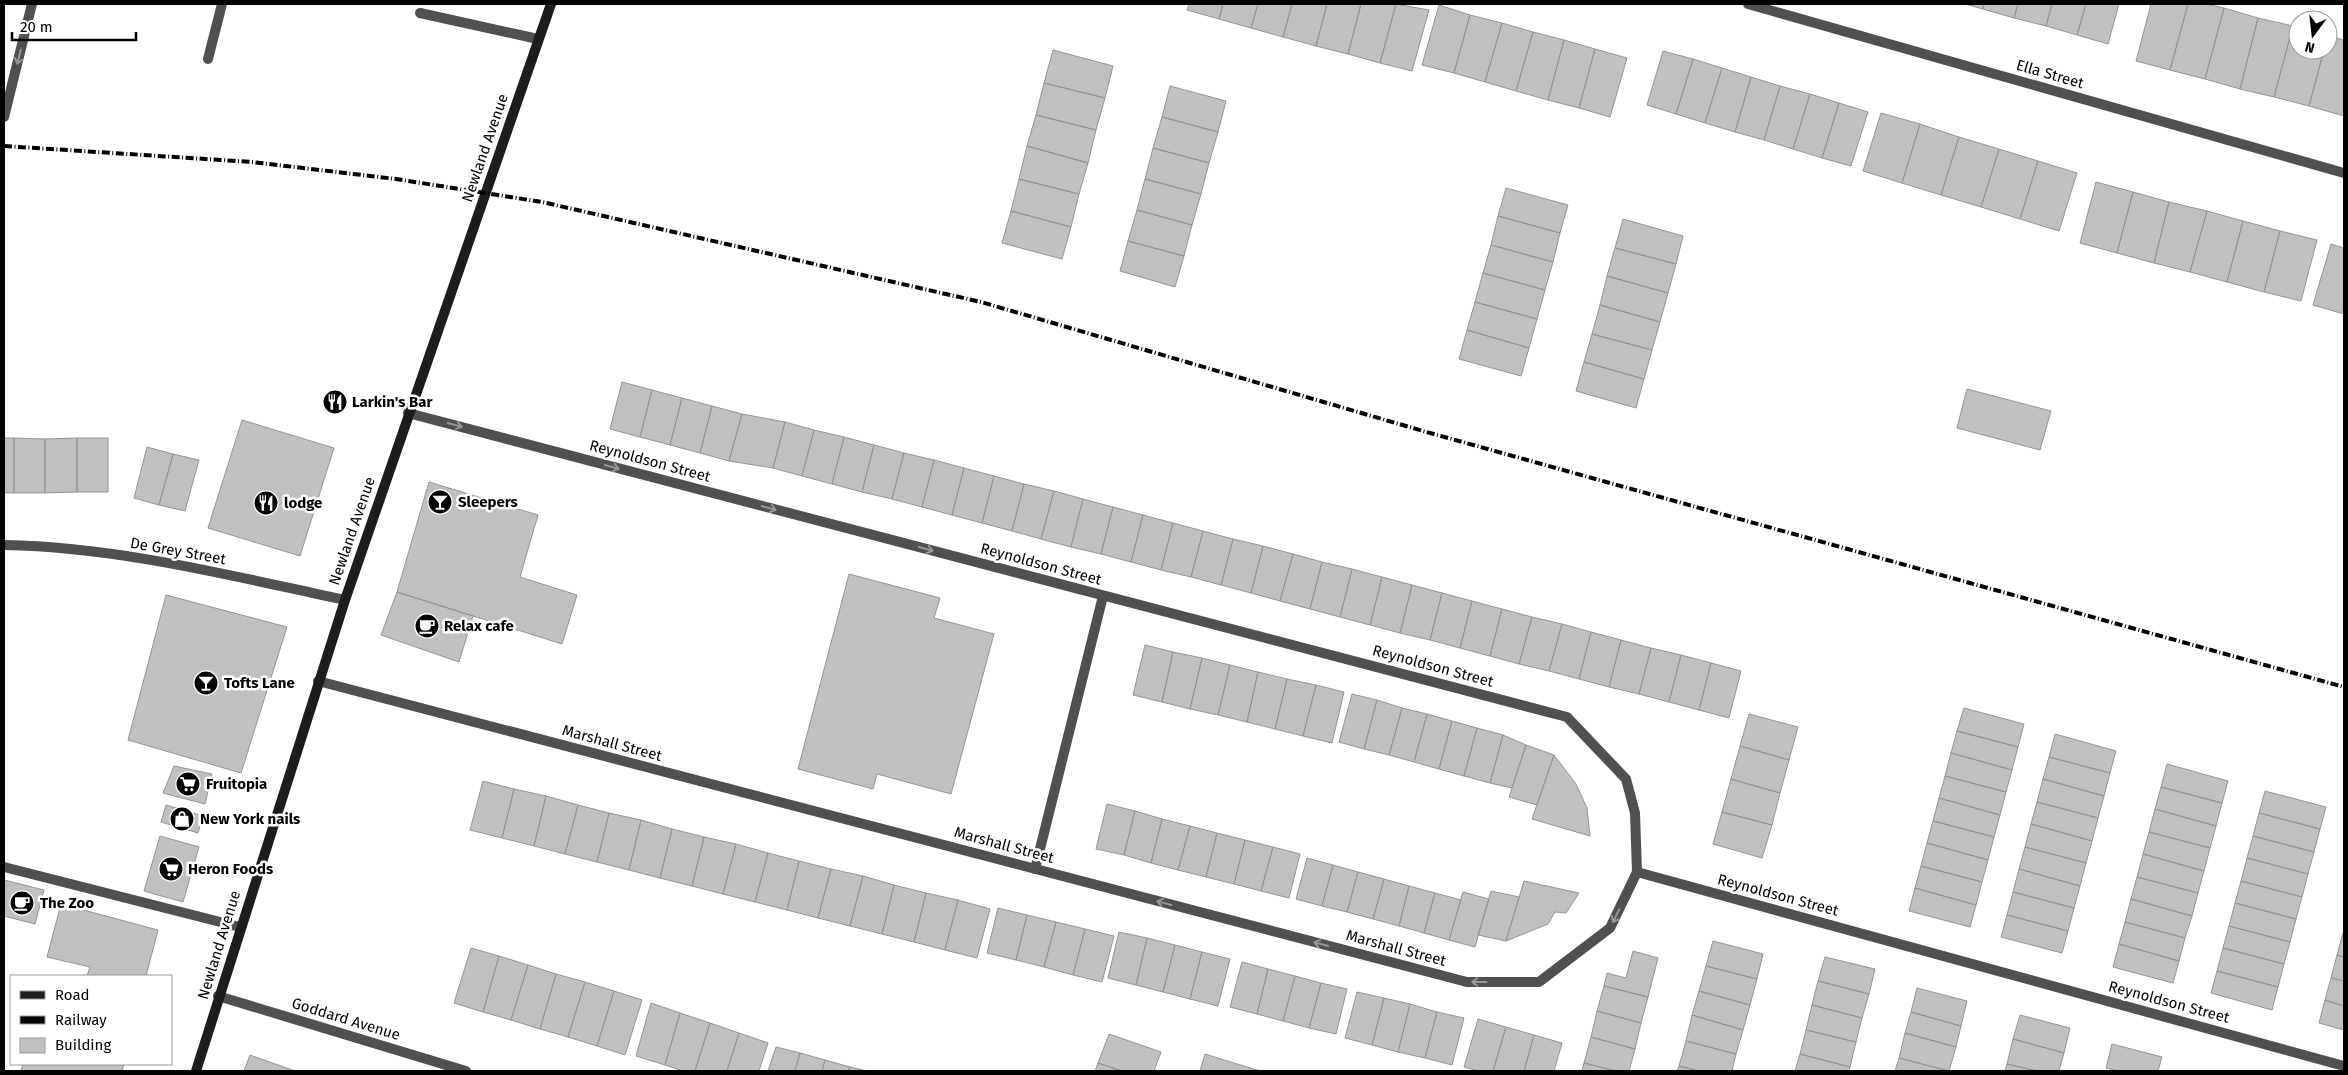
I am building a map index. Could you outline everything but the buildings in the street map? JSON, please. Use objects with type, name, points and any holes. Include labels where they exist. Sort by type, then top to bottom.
[{"type":"street","points":[[4,117],[32,4]]},
{"type":"street","points":[[208,59],[222,4]]},
{"type":"street","name":"Newland Avenue","points":[[196,1071],[318,681],[408,413],[551,4]]},
{"type":"street","name":"Ella Street","points":[[1748,4],[2344,174]]},
{"type":"street","points":[[420,13],[538,39]]},
{"type":"street","name":"Reynoldson Street","points":[[408,413],[1567,717],[1626,779],[1635,814],[1637,872],[2344,1066]]},
{"type":"street","name":"De Grey Street","points":[[4,544],[50,546],[160,561],[345,600]]},
{"type":"street","points":[[1035,869],[1104,596]]},
{"type":"street","name":"Marshall Street","points":[[318,681],[1466,982],[1539,982],[1610,928],[1637,872]]},
{"type":"street","points":[[4,866],[240,927]]},
{"type":"street","name":"Goddard Avenue","points":[[218,996],[466,1071]]},
{"type":"railway","points":[[4,146],[252,162],[396,179],[542,202],[981,302],[1423,431],[2344,687]]},
{"type":"place","name":"Larkin's Bar","points":[[335,402]]},
{"type":"place","name":"Sleepers","points":[[440,502]]},
{"type":"place","name":"lodge","points":[[266,503]]},
{"type":"place","name":"Relax cafe","points":[[427,626]]},
{"type":"place","name":"Tofts Lane","points":[[206,683]]},
{"type":"place","name":"Fruitopia","points":[[188,784]]},
{"type":"place","name":"New York nails","points":[[182,819]]},
{"type":"place","name":"Heron Foods","points":[[171,869]]},
{"type":"place","name":"The Zoo","points":[[22,903]]}]
